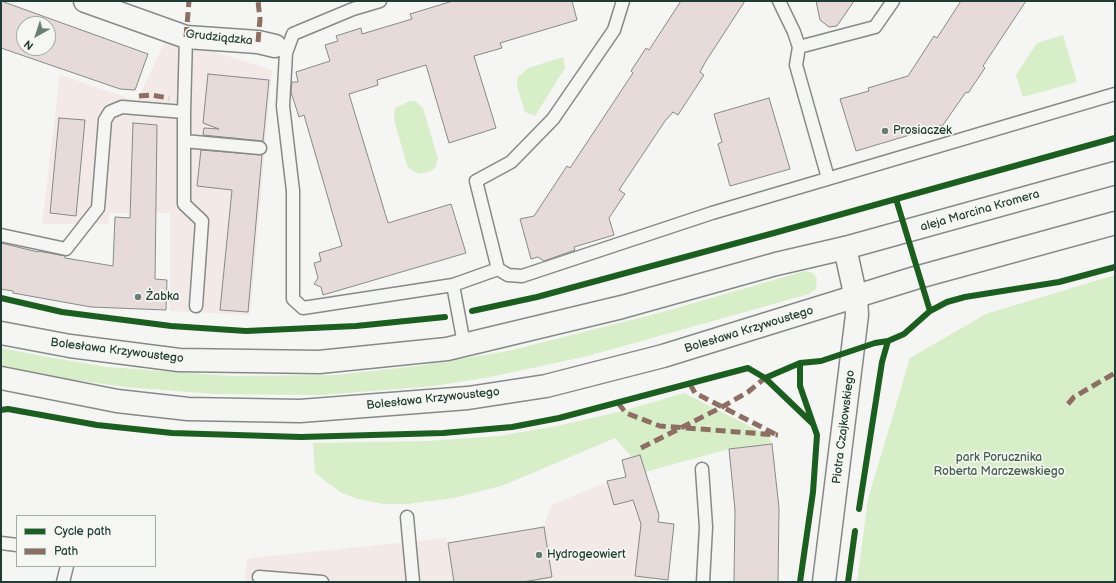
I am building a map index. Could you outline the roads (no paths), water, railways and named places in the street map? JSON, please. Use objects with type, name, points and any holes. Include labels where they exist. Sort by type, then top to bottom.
[{"type":"main road","name":"Grudziądzka","points":[[85,1],[186,37],[258,42],[280,50]]},
{"type":"main road","name":"aleja Marcina Kromera","points":[[845,248],[1115,173]]},
{"type":"main road","points":[[856,298],[915,278],[1115,223]]},
{"type":"main road","name":"Piotra Czajkowskiego","points":[[824,582],[855,342],[857,315],[856,298],[845,248]]},
{"type":"main road","name":"Bolesława Krzywoustego","points":[[1,333],[70,346],[187,360],[319,362],[447,349],[622,307],[776,264],[845,248]]},
{"type":"main road","name":"Bolesława Krzywoustego","points":[[1,378],[117,401],[188,409],[300,412],[468,398],[546,386],[656,358],[856,298]]},
{"type":"lane","points":[[380,1],[353,8],[293,34],[280,50],[293,191],[293,299],[303,308],[453,285],[498,269],[508,274],[522,276],[712,213],[1115,94]]},
{"type":"lane","points":[[498,269],[476,181],[511,162],[553,119],[614,30],[623,1]]},
{"type":"lane","points":[[779,1],[794,32],[799,47],[796,65],[828,178]]},
{"type":"lane","points":[[799,47],[875,27],[893,1]]},
{"type":"lane","points":[[186,37],[184,204],[202,221],[196,306]]},
{"type":"lane","points":[[1,235],[66,249],[98,208],[106,120],[110,112],[122,107],[184,112]]},
{"type":"lane","points":[[184,141],[260,148]]},
{"type":"lane","points":[[453,285],[464,344]]},
{"type":"lane","points":[[702,469],[706,527],[703,582]]},
{"type":"lane","points":[[407,517],[413,582]]},
{"type":"lane","points":[[1,543],[16,546]]},
{"type":"lane","points":[[63,582],[67,567]]},
{"type":"lane","points":[[259,577],[322,582]]},
{"type":"place","name":"Prosiaczek","points":[[885,131]]},
{"type":"place","name":"Żabka","points":[[138,297]]},
{"type":"place","name":"Hydrogeowiert","points":[[539,555]]},
{"type":"park label","name":"park Porucznika Roberta Marczewskiego","points":[[999,465]]}]
